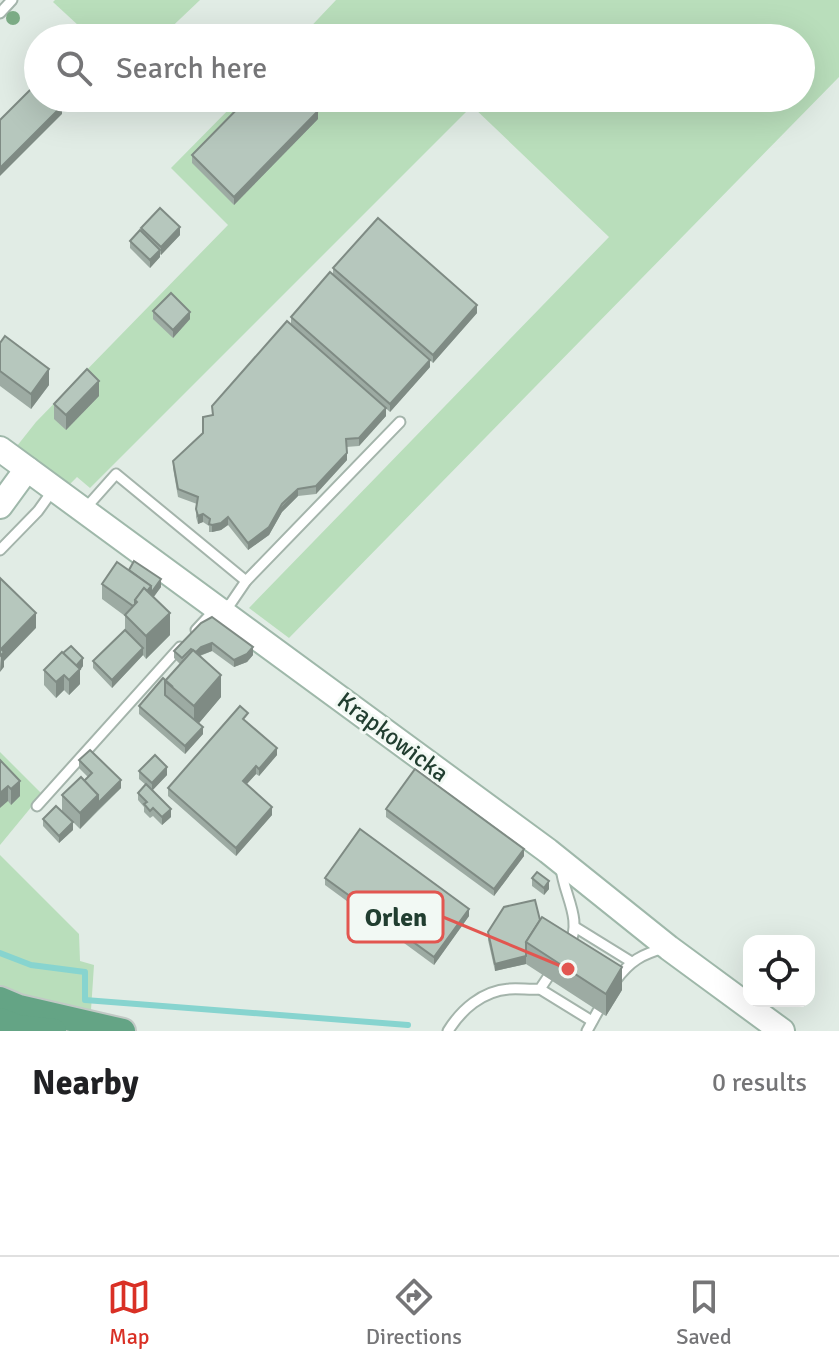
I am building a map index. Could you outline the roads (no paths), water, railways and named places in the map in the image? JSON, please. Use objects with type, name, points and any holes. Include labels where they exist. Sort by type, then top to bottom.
[{"type":"main road","points":[[0,999],[19,1007],[123,1031]]},
{"type":"main road","points":[[0,1020],[18,1027],[54,1031]]},
{"type":"street","name":"Krapkowicka","points":[[0,449],[560,861],[669,948],[782,1031]]},
{"type":"street","points":[[0,506],[27,469]]},
{"type":"lane","points":[[0,13],[12,0]]},
{"type":"lane","points":[[37,806],[199,626],[231,603],[246,581],[400,422]]},
{"type":"lane","points":[[84,510],[116,474],[246,581]]},
{"type":"lane","points":[[0,550],[38,511],[54,488]]},
{"type":"lane","points":[[560,861],[575,927],[565,953]]},
{"type":"lane","points":[[575,927],[630,961]]},
{"type":"lane","points":[[614,984],[630,961],[648,952],[669,948]]},
{"type":"lane","points":[[540,989],[548,977]]},
{"type":"lane","points":[[448,1031],[458,1015],[484,997],[508,989],[540,989],[590,1026],[598,1011]]},
{"type":"waterway","points":[[0,953],[31,965],[85,972],[85,1000],[408,1025]]},
{"type":"place","name":"Orlen","points":[[568,969]]}]
